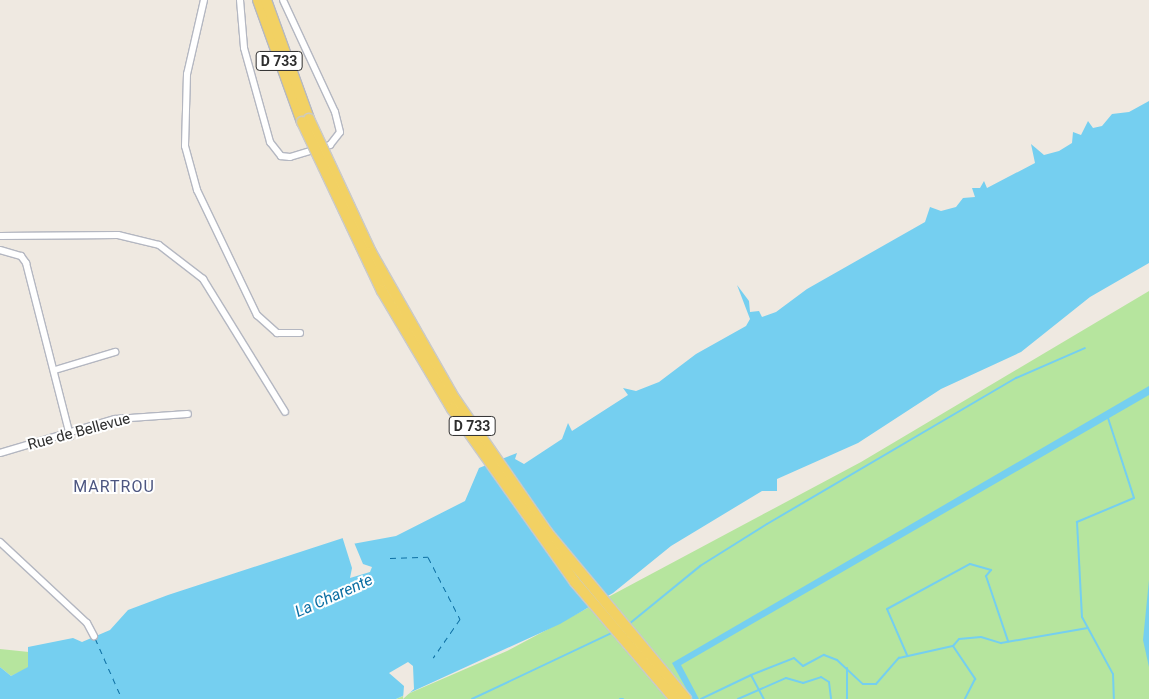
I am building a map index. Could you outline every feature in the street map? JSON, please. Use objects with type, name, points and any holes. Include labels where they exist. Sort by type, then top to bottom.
[{"type":"main road","name":"D 733","points":[[258,0],[305,121],[382,291],[452,409],[558,560],[675,699]]},
{"type":"main road","name":"D 733","points":[[266,0],[305,121],[379,268],[460,408],[547,532],[686,699]]},
{"type":"street","points":[[204,0],[187,74],[186,146],[192,176],[210,223],[257,315],[277,333],[300,333]]},
{"type":"street","points":[[240,0],[244,48],[267,133],[274,150],[290,157],[330,145],[340,132],[335,112],[283,0]]},
{"type":"street","points":[[0,236],[118,235],[159,245],[203,279],[285,412]]},
{"type":"street","points":[[0,250],[21,256],[55,370],[70,436]]},
{"type":"street","points":[[55,370],[115,352]]},
{"type":"street","name":"Rue de Bellevue","points":[[0,453],[70,436],[115,419],[188,414]]},
{"type":"street","points":[[0,542],[87,623],[94,636]]},
{"type":"green space","points":[[1149,291],[1149,699],[396,699],[507,651],[861,462]]},
{"type":"green space","points":[[0,649],[29,652],[28,668],[11,676],[0,667]]},
{"type":"water","name":"La Charente","points":[[1149,101],[1149,263],[1090,297],[1021,352],[941,389],[858,443],[777,479],[777,491],[762,491],[671,546],[613,593],[560,624],[396,699],[0,699],[0,667],[11,676],[28,667],[28,647],[73,638],[82,642],[110,630],[128,610],[168,595],[343,538],[347,545],[396,536],[465,501],[479,468],[517,453],[515,459],[524,464],[562,439],[568,423],[572,431],[628,395],[623,388],[636,391],[659,382],[696,354],[746,326],[750,319],[737,285],[749,301],[750,312],[759,311],[762,317],[776,312],[807,289],[925,222],[930,207],[941,211],[956,207],[963,198],[975,197],[972,188],[980,188],[984,181],[987,188],[1035,163],[1031,144],[1044,155],[1059,151],[1072,143],[1073,132],[1081,135],[1088,121],[1093,128],[1102,126],[1112,114],[1129,112]]},
{"type":"water","points":[[1149,386],[1149,395],[681,665],[699,699],[692,699],[672,663]]},
{"type":"water","points":[[1149,580],[1149,667],[1143,640]]},
{"type":"pier","points":[[342,536],[348,542],[353,540],[363,564],[372,567],[370,572],[350,578],[352,568]]},
{"type":"pier","points":[[408,662],[413,666],[414,689],[403,699],[404,686],[389,673]]},
{"type":"waterway","points":[[629,624],[700,566],[767,524],[1016,378],[1085,348]]},
{"type":"waterway","points":[[1108,418],[1134,498],[1077,522],[1082,617],[1113,674],[1114,699]]},
{"type":"waterway","points":[[907,655],[887,609],[970,564],[991,570],[986,576],[1008,641]]},
{"type":"waterway","points":[[953,646],[959,639],[981,637],[1001,643],[1088,628]]},
{"type":"waterway","points":[[472,699],[614,632]]},
{"type":"waterway","points":[[751,675],[794,658],[803,666],[824,655],[837,660],[863,684],[876,684],[899,658],[953,646],[975,679],[965,699]]},
{"type":"waterway","points":[[847,668],[847,699]]},
{"type":"waterway","points":[[701,699],[751,675],[764,699]]},
{"type":"waterway","points":[[738,699],[786,678],[803,683],[821,677],[829,682],[831,699]]},
{"type":"ferry route","points":[[390,558],[428,557],[460,619],[433,658]]},
{"type":"ferry route","points":[[95,638],[122,699]]},
{"type":"district","name":"MARTROU","points":[[114,487]]}]
